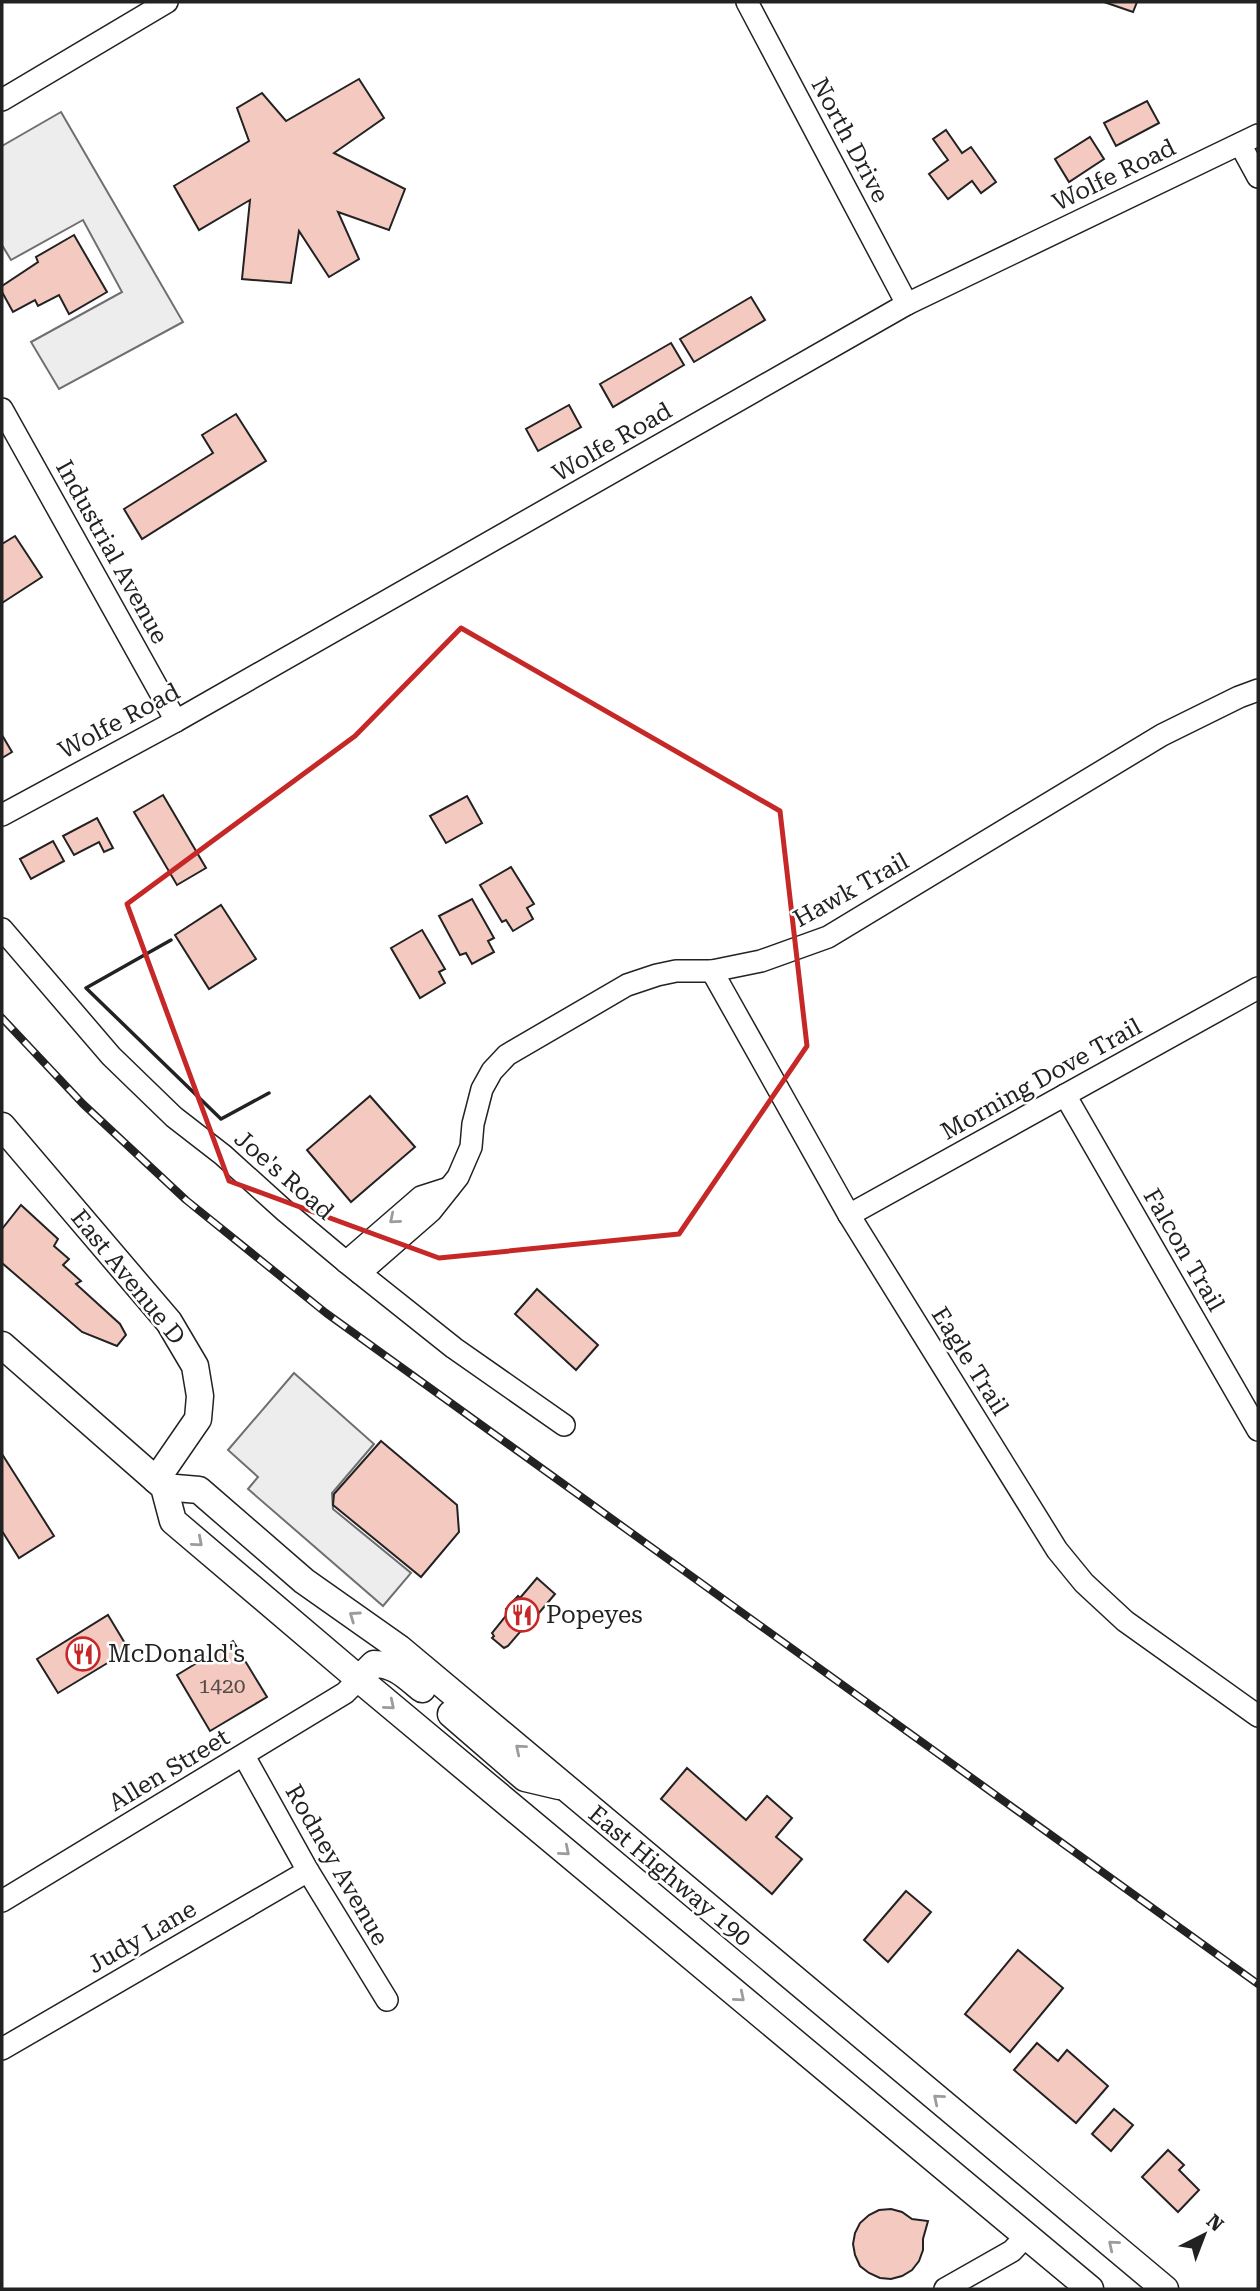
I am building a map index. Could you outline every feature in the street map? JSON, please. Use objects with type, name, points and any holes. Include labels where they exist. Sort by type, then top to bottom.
[{"type":"main road","name":"East Avenue D","points":[[2,1126],[169,1322],[195,1366],[200,1396],[198,1419],[160,1483]]},
{"type":"main road","points":[[2,1345],[160,1483]]},
{"type":"main road","name":"East Highway 190","points":[[1090,2289],[173,1521],[160,1483],[199,1490],[304,1581],[399,1647],[1165,2289]]},
{"type":"main road","points":[[359,1679],[374,1664],[387,1664],[400,1670],[525,1778],[565,1787]]},
{"type":"street","points":[[2,100],[167,2]]},
{"type":"street","name":"North Drive","points":[[747,2],[907,304]]},
{"type":"street","points":[[1249,139],[1258,177]]},
{"type":"street","name":"Wolfe Road","points":[[2,815],[176,721],[907,304],[1249,139]]},
{"type":"street","name":"Industrial Avenue","points":[[2,409],[176,721]]},
{"type":"street","name":"Hawk Trail","points":[[353,1268],[421,1196],[449,1188],[458,1177],[471,1147],[473,1124],[482,1089],[492,1071],[507,1055],[627,985],[676,971],[712,971],[761,961],[839,931],[1162,735],[1258,690]]},
{"type":"street","name":"Joe's Road","points":[[2,929],[111,1056],[174,1116],[353,1268],[454,1348],[564,1425]]},
{"type":"street","name":"Eagle Trail","points":[[712,971],[849,1215],[1034,1517],[1077,1575],[1125,1621],[1258,1716]]},
{"type":"street","name":"Morning Dove Trail","points":[[849,1215],[1258,988]]},
{"type":"street","name":"Falcon Trail","points":[[1065,1095],[1258,1430]]},
{"type":"street","name":"Allen Street","points":[[2,1901],[244,1756],[345,1693],[359,1679]]},
{"type":"street","name":"Rodney Avenue","points":[[244,1756],[308,1871],[387,2000]]},
{"type":"street","name":"Judy Lane","points":[[5,2041],[308,1871]]},
{"type":"street","points":[[945,2289],[1012,2251],[1026,2236]]},
{"type":"highlighted area","points":[[461,628],[780,811],[807,1046],[679,1234],[439,1258],[229,1181],[127,904],[355,736]]},
{"type":"shaded area","points":[[61,112],[183,322],[59,389],[31,342],[122,292],[83,220],[11,260],[2,245],[2,146]]},
{"type":"shaded area","points":[[294,1373],[374,1444],[332,1493],[333,1509],[411,1573],[383,1606],[248,1489],[258,1477],[228,1450]]},
{"type":"building","points":[[1104,2],[1137,2],[1133,12]]},
{"type":"building","points":[[359,79],[384,118],[334,153],[405,189],[389,230],[338,212],[359,259],[329,277],[299,231],[291,283],[242,279],[250,200],[199,230],[174,186],[249,141],[237,108],[262,93],[286,121]]},
{"type":"building","points":[[1147,101],[1159,123],[1116,146],[1104,123]]},
{"type":"building","points":[[946,130],[962,153],[971,147],[996,182],[981,193],[972,181],[948,199],[929,174],[948,160],[933,139]]},
{"type":"building","points":[[1090,137],[1104,159],[1069,182],[1055,159]]},
{"type":"building","points":[[74,235],[107,292],[69,314],[59,295],[38,306],[35,300],[13,312],[2,292],[2,286],[38,262],[36,257]]},
{"type":"building","points":[[751,297],[765,320],[694,362],[680,339]]},
{"type":"building","points":[[671,343],[684,365],[613,407],[600,384]]},
{"type":"building","points":[[569,405],[581,427],[538,451],[526,429]]},
{"type":"building","points":[[236,414],[266,461],[142,539],[124,509],[213,453],[202,435]]},
{"type":"building","points":[[15,536],[42,577],[2,603],[2,544]]},
{"type":"building","points":[[2,735],[12,752],[2,758]]},
{"type":"building","points":[[163,795],[206,868],[177,885],[134,812]]},
{"type":"building","points":[[467,796],[482,823],[446,843],[430,816]]},
{"type":"building","points":[[97,818],[113,848],[104,852],[99,842],[74,855],[63,836]]},
{"type":"building","points":[[53,841],[64,861],[31,879],[20,859]]},
{"type":"building","points":[[511,867],[534,904],[527,908],[533,919],[513,931],[506,920],[502,922],[480,885]]},
{"type":"building","points":[[472,899],[494,938],[488,941],[494,952],[472,964],[466,953],[460,955],[439,916]]},
{"type":"building","points":[[221,905],[256,959],[209,989],[175,935]]},
{"type":"building","points":[[422,930],[445,969],[439,972],[445,983],[420,998],[391,948]]},
{"type":"building","points":[[370,1096],[415,1147],[351,1202],[307,1150]]},
{"type":"building","points":[[21,1205],[58,1239],[54,1246],[69,1259],[63,1265],[81,1281],[76,1284],[120,1324],[126,1335],[117,1346],[82,1332],[2,1263],[2,1229]]},
{"type":"building","points":[[537,1289],[598,1345],[576,1370],[515,1314]]},
{"type":"building","points":[[381,1441],[457,1505],[459,1532],[421,1577],[333,1505],[334,1494]]},
{"type":"building","points":[[2,1454],[54,1536],[19,1558],[2,1531]]},
{"type":"building","name":"Popeyes","points":[[537,1578],[555,1594],[504,1648],[492,1638],[492,1633],[509,1612],[506,1609],[518,1596],[520,1598]]},
{"type":"building","name":"McDonald's","points":[[108,1615],[129,1650],[58,1693],[37,1659]]},
{"type":"building","points":[[233,1641],[267,1697],[210,1731],[177,1675]]},
{"type":"building","points":[[687,1768],[746,1820],[767,1796],[792,1818],[776,1837],[802,1859],[772,1894],[661,1799]]},
{"type":"building","points":[[906,1891],[931,1912],[888,1962],[864,1940]]},
{"type":"building","points":[[1018,1950],[1063,1988],[1010,2052],[965,2014]]},
{"type":"building","points":[[1037,2043],[1058,2061],[1067,2050],[1108,2086],[1076,2123],[1014,2070]]},
{"type":"building","points":[[1114,2109],[1133,2125],[1111,2151],[1092,2134]]},
{"type":"building","points":[[1168,2150],[1184,2165],[1179,2170],[1199,2190],[1178,2212],[1142,2177]]},
{"type":"building","points":[[891,2209],[912,2219],[928,2221],[919,2261],[912,2270],[891,2279],[880,2278],[860,2266],[853,2244],[860,2223],[879,2210]]},
{"type":"railway","points":[[2,1018],[83,1104],[186,1200],[326,1313],[1258,1984]]},
{"type":"wall","points":[[171,940],[86,988],[221,1119],[269,1093]]},
{"type":"place","name":"Popeyes","points":[[522,1615]]},
{"type":"place","name":"McDonald's","points":[[83,1654]]}]
